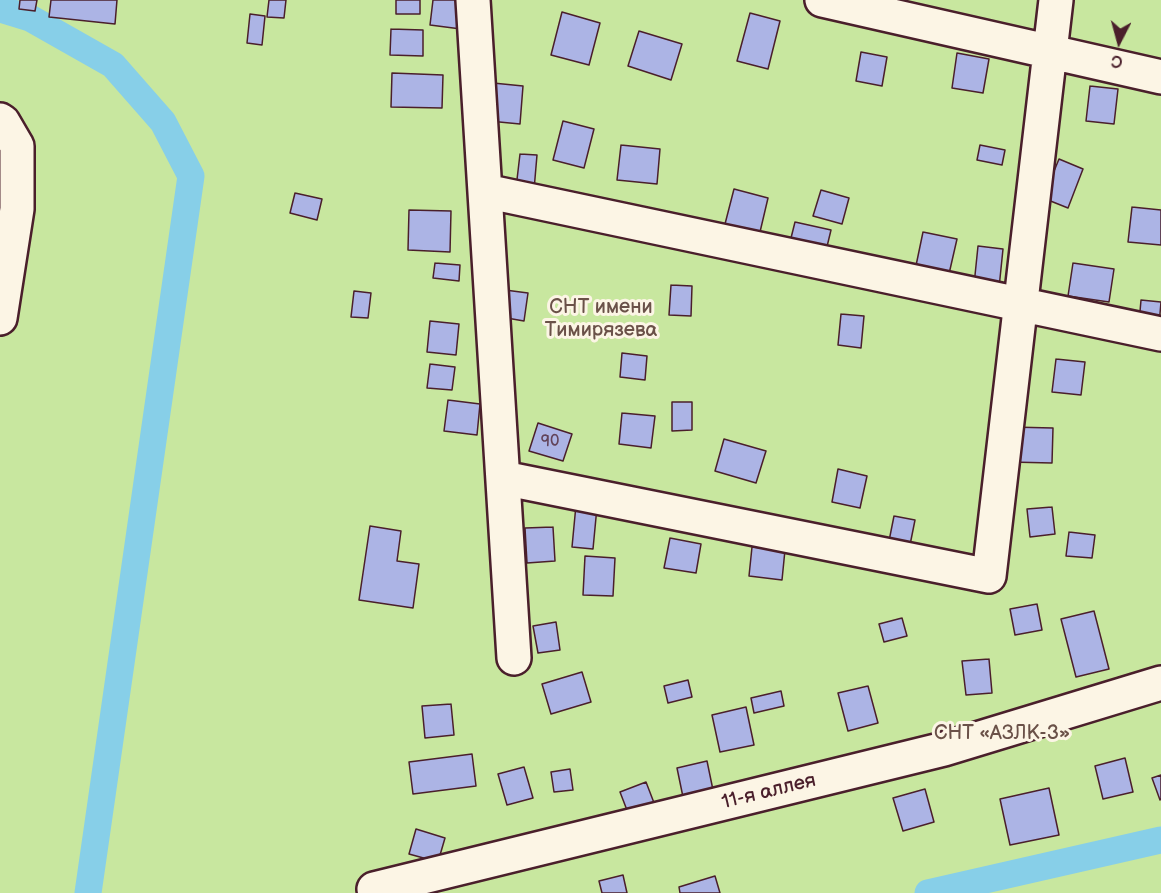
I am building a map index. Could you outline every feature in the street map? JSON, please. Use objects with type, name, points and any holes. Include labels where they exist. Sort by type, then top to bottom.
[{"type":"street","points":[[473,0],[514,658]]},
{"type":"street","points":[[822,0],[1161,76]]},
{"type":"street","points":[[503,478],[989,576],[1056,0]]},
{"type":"street","points":[[0,120],[17,146],[16,209],[0,318]]},
{"type":"street","points":[[485,192],[1161,334]]},
{"type":"street","name":"11-я аллея","points":[[374,889],[944,749],[1161,683]]},
{"type":"green space","points":[[0,0],[1161,0],[1161,893],[0,893],[0,315],[24,130],[0,118]]},
{"type":"building","points":[[20,0],[37,0],[35,11],[19,9]]},
{"type":"building","points":[[51,0],[117,0],[115,24],[49,17]]},
{"type":"building","points":[[269,0],[286,0],[284,18],[267,17]]},
{"type":"building","points":[[396,0],[420,0],[420,14],[396,14]]},
{"type":"building","points":[[433,0],[464,0],[461,29],[430,25]]},
{"type":"building","points":[[562,12],[600,23],[589,65],[551,55]]},
{"type":"building","points":[[750,13],[780,21],[768,69],[737,61]]},
{"type":"building","points":[[250,14],[265,16],[262,45],[247,43]]},
{"type":"building","points":[[391,29],[423,30],[423,56],[390,55]]},
{"type":"building","points":[[639,31],[682,44],[671,80],[628,66]]},
{"type":"building","points":[[861,52],[887,57],[882,86],[856,81]]},
{"type":"building","points":[[957,53],[989,59],[983,93],[952,88]]},
{"type":"building","points":[[392,73],[443,75],[442,108],[391,107]]},
{"type":"building","points":[[493,83],[523,86],[520,124],[489,121]]},
{"type":"building","points":[[1090,86],[1118,89],[1114,124],[1086,121]]},
{"type":"building","points":[[563,121],[594,129],[584,168],[553,160]]},
{"type":"building","points":[[621,145],[660,149],[657,184],[617,180]]},
{"type":"building","points":[[980,145],[1005,150],[1002,165],[977,160]]},
{"type":"building","points":[[520,154],[537,155],[534,190],[516,188]]},
{"type":"building","points":[[1059,159],[1083,169],[1068,208],[1043,198]]},
{"type":"building","points":[[734,189],[768,198],[760,232],[725,224]]},
{"type":"building","points":[[821,190],[849,198],[842,224],[813,216]]},
{"type":"building","points":[[295,193],[322,199],[317,220],[290,213]]},
{"type":"building","points":[[1132,207],[1161,210],[1161,245],[1128,242]]},
{"type":"building","points":[[409,210],[451,211],[450,252],[408,250]]},
{"type":"building","points":[[795,222],[831,230],[824,259],[788,250]]},
{"type":"building","points":[[923,232],[957,239],[946,287],[913,280]]},
{"type":"building","points":[[978,246],[1003,249],[999,288],[974,285]]},
{"type":"building","points":[[435,263],[460,265],[459,281],[433,278]]},
{"type":"building","points":[[1073,263],[1114,269],[1109,302],[1068,296]]},
{"type":"building","points":[[671,285],[692,286],[691,316],[669,315]]},
{"type":"building","points":[[505,290],[528,293],[524,321],[501,317]]},
{"type":"building","points":[[354,291],[371,293],[368,318],[351,317]]},
{"type":"building","points":[[1141,300],[1161,302],[1159,325],[1139,323]]},
{"type":"building","points":[[841,314],[864,316],[861,348],[838,345]]},
{"type":"building","points":[[430,321],[459,324],[456,355],[427,352]]},
{"type":"building","points":[[622,353],[647,356],[645,380],[620,377]]},
{"type":"building","points":[[1056,359],[1085,362],[1081,395],[1052,392]]},
{"type":"building","points":[[430,364],[455,367],[452,390],[427,388]]},
{"type":"building","points":[[448,400],[480,404],[477,435],[444,431]]},
{"type":"building","points":[[672,402],[692,402],[692,430],[672,431]]},
{"type":"building","points":[[622,413],[655,416],[651,448],[619,444]]},
{"type":"building","points":[[538,423],[572,434],[563,461],[529,451]]},
{"type":"building","points":[[1011,427],[1053,428],[1052,463],[1010,462]]},
{"type":"building","points":[[724,439],[766,451],[756,483],[715,471]]},
{"type":"building","points":[[838,469],[867,476],[860,508],[832,502]]},
{"type":"building","points":[[576,505],[597,507],[593,549],[572,547]]},
{"type":"building","points":[[1052,507],[1055,534],[1030,537],[1027,509]]},
{"type":"building","points":[[894,516],[915,520],[910,545],[889,541]]},
{"type":"building","points":[[370,526],[401,531],[397,561],[419,564],[413,608],[359,600]]},
{"type":"building","points":[[553,527],[555,561],[527,563],[525,528]]},
{"type":"building","points":[[1069,532],[1095,535],[1092,558],[1066,556]]},
{"type":"building","points":[[670,538],[701,544],[696,573],[664,568]]},
{"type":"building","points":[[752,547],[785,550],[782,580],[749,576]]},
{"type":"building","points":[[585,556],[615,558],[613,596],[583,595]]},
{"type":"building","points":[[1037,604],[1042,630],[1015,635],[1010,609]]},
{"type":"building","points":[[1094,611],[1109,669],[1076,677],[1061,619]]},
{"type":"building","points":[[902,618],[907,636],[884,642],[879,624]]},
{"type":"building","points":[[556,622],[560,650],[538,653],[533,626]]},
{"type":"building","points":[[989,659],[992,693],[966,695],[962,661]]},
{"type":"building","points":[[582,672],[591,702],[551,714],[542,684]]},
{"type":"building","points":[[688,680],[692,697],[668,703],[664,686]]},
{"type":"building","points":[[868,686],[878,723],[848,731],[838,693]]},
{"type":"building","points":[[781,691],[784,706],[754,713],[751,698]]},
{"type":"building","points":[[451,704],[454,735],[425,738],[422,706]]},
{"type":"building","points":[[746,707],[754,745],[720,752],[712,715]]},
{"type":"building","points":[[472,754],[476,786],[413,794],[409,762]]},
{"type":"building","points":[[1125,758],[1133,792],[1103,799],[1095,766]]},
{"type":"building","points":[[707,761],[713,790],[683,797],[677,768]]},
{"type":"building","points":[[524,767],[533,798],[507,805],[498,774]]},
{"type":"building","points":[[570,769],[573,790],[554,792],[551,772]]},
{"type":"building","points":[[1161,775],[1161,799],[1160,800],[1152,778]]},
{"type":"building","points":[[646,782],[656,808],[630,818],[620,792]]},
{"type":"building","points":[[1049,788],[1059,835],[1010,845],[1000,799]]},
{"type":"building","points":[[925,789],[934,822],[903,831],[893,798]]},
{"type":"building","points":[[416,829],[445,838],[438,862],[409,854]]},
{"type":"building","points":[[623,875],[627,893],[602,893],[599,881]]},
{"type":"building","points":[[715,876],[720,893],[680,893],[679,887]]},
{"type":"waterway","points":[[0,9],[30,18],[113,65],[163,122],[191,176],[88,893]]},
{"type":"waterway","points":[[928,893],[1161,840]]},
{"type":"park label","name":"СНТ имени Тимирязева","points":[[601,320]]},
{"type":"park label","name":"СНТ «АЗЛК-3»","points":[[1002,734]]}]
